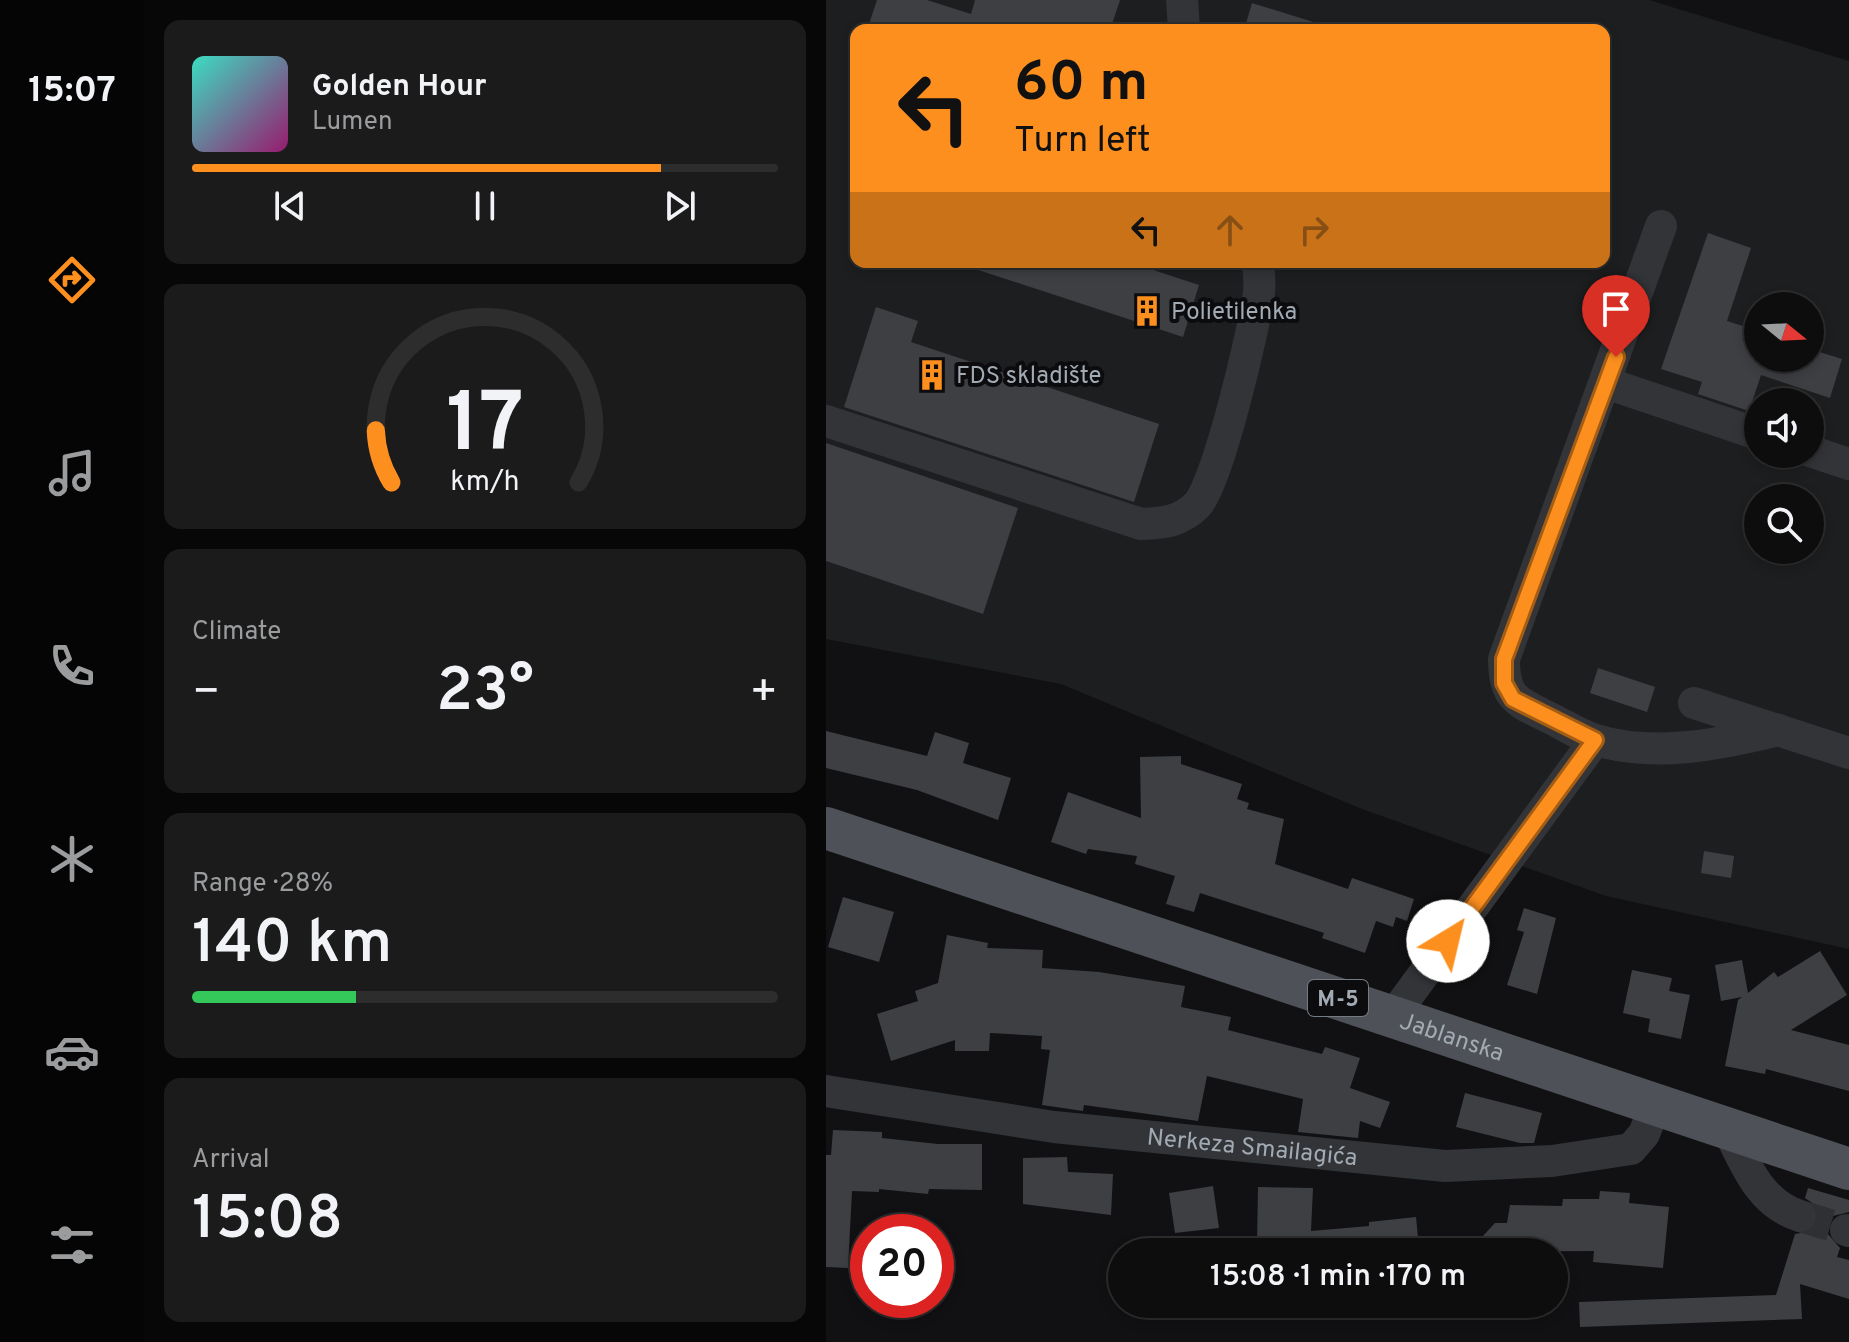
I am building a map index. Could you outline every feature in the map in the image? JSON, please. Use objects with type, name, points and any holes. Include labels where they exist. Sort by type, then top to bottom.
[{"type":"main road","name":"Jablanska","points":[[826,828],[1849,1169]]},
{"type":"street","points":[[1182,0],[1184,24]]},
{"type":"street","points":[[1661,226],[1504,659],[1504,683],[1513,699],[1595,740],[1631,747],[1682,748],[1779,730]]},
{"type":"street","points":[[826,421],[1141,524],[1167,523],[1183,517],[1200,502],[1229,423],[1259,290],[1258,268]]},
{"type":"street","points":[[1606,383],[1744,429]]},
{"type":"street","points":[[1824,456],[1849,464]]},
{"type":"street","points":[[1694,703],[1849,753]]},
{"type":"street","points":[[1393,1016],[1595,740]]},
{"type":"street","name":"Nerkeza Smailagića","points":[[826,1091],[1054,1127],[1445,1166],[1552,1161],[1631,1149],[1644,1134],[1655,1106]]},
{"type":"street","points":[[1728,1129],[1754,1181],[1781,1211],[1800,1216]]},
{"type":"shaded area","points":[[826,0],[1649,0],[1849,61],[1849,949],[1606,896],[1362,809],[1061,684],[826,639]]},
{"type":"building","points":[[877,0],[927,0],[971,14],[975,0],[1120,0],[1112,24],[869,24]]},
{"type":"building","points":[[1252,3],[1320,24],[1246,24]]},
{"type":"building","points":[[1708,233],[1751,248],[1727,321],[1744,326],[1744,372],[1824,372],[1824,353],[1842,359],[1830,398],[1824,396],[1824,388],[1800,388],[1761,375],[1757,388],[1744,388],[1744,409],[1698,394],[1702,382],[1661,369]]},
{"type":"building","name":"Polietilenka","points":[[972,268],[1147,268],[1199,285],[1183,337]]},
{"type":"building","name":"FDS skladište","points":[[876,307],[918,321],[911,342],[1159,424],[1134,502],[844,407]]},
{"type":"building","points":[[826,443],[1018,508],[983,614],[826,561]]},
{"type":"building","points":[[1598,668],[1655,687],[1647,712],[1590,693]]},
{"type":"building","points":[[826,731],[927,756],[935,732],[969,743],[963,763],[1011,778],[998,820],[917,790],[826,768]]},
{"type":"building","points":[[1181,756],[1181,764],[1242,784],[1237,799],[1249,803],[1247,809],[1284,819],[1275,864],[1348,889],[1352,878],[1414,899],[1407,921],[1396,917],[1393,927],[1376,921],[1365,953],[1322,938],[1324,933],[1200,893],[1194,912],[1166,904],[1175,876],[1135,864],[1137,856],[1088,849],[1086,854],[1051,842],[1068,792],[1141,818],[1140,757]]},
{"type":"building","points":[[1704,851],[1734,856],[1731,878],[1701,873]]},
{"type":"building","points":[[843,897],[894,912],[879,962],[828,947]]},
{"type":"building","points":[[1524,908],[1556,918],[1537,994],[1507,985],[1524,932],[1517,930]]},
{"type":"building","points":[[947,935],[988,943],[987,948],[1043,950],[1042,968],[1099,972],[1185,986],[1181,1007],[1231,1017],[1228,1030],[1322,1054],[1325,1047],[1360,1058],[1350,1088],[1390,1102],[1380,1128],[1360,1121],[1358,1138],[1298,1132],[1303,1099],[1207,1076],[1198,1121],[1084,1105],[1083,1111],[1042,1105],[1050,1050],[1041,1049],[1042,1036],[990,1033],[989,1051],[955,1051],[955,1040],[891,1061],[877,1014],[918,1001],[915,991],[938,983]]},
{"type":"building","points":[[1820,951],[1847,995],[1791,1030],[1849,1045],[1849,1091],[1766,1069],[1765,1074],[1725,1066],[1738,1000],[1742,997],[1721,1001],[1715,965],[1742,960],[1748,993],[1774,972],[1778,977]]},
{"type":"building","points":[[1632,970],[1672,978],[1669,991],[1690,995],[1681,1039],[1648,1032],[1650,1019],[1623,1013]]},
{"type":"building","points":[[1465,1093],[1542,1113],[1534,1143],[1520,1143],[1456,1127]]},
{"type":"building","points":[[833,1130],[882,1132],[882,1138],[938,1144],[982,1144],[982,1190],[929,1189],[928,1194],[879,1189],[879,1192],[852,1191],[848,1268],[826,1267],[826,1155],[831,1155]]},
{"type":"building","points":[[1067,1157],[1068,1172],[1113,1174],[1111,1215],[1023,1204],[1023,1158]]},
{"type":"building","points":[[1213,1186],[1219,1228],[1175,1233],[1169,1193]]},
{"type":"building","points":[[1258,1187],[1313,1188],[1311,1231],[1369,1226],[1369,1222],[1416,1217],[1418,1238],[1257,1238]]},
{"type":"building","points":[[1808,1188],[1849,1200],[1849,1212],[1833,1216],[1827,1233],[1840,1248],[1837,1257],[1849,1260],[1849,1299],[1800,1284],[1802,1319],[1580,1327],[1579,1302],[1776,1295],[1795,1234],[1811,1231],[1818,1223],[1815,1205],[1805,1198]]},
{"type":"building","points":[[1600,1191],[1630,1193],[1629,1203],[1669,1207],[1663,1268],[1593,1262],[1594,1251],[1568,1251],[1568,1238],[1481,1238],[1495,1223],[1507,1223],[1510,1205],[1562,1206],[1563,1199],[1599,1199]]},
{"type":"tunnel","points":[[1800,1216],[1846,1230]]},
{"type":"place","name":"Polietilenka","points":[[1147,311]]},
{"type":"place","name":"FDS skladište","points":[[932,375]]},
{"type":"route","points":[[1448,941],[1595,740],[1513,699],[1504,683],[1504,659],[1616,357]]}]
